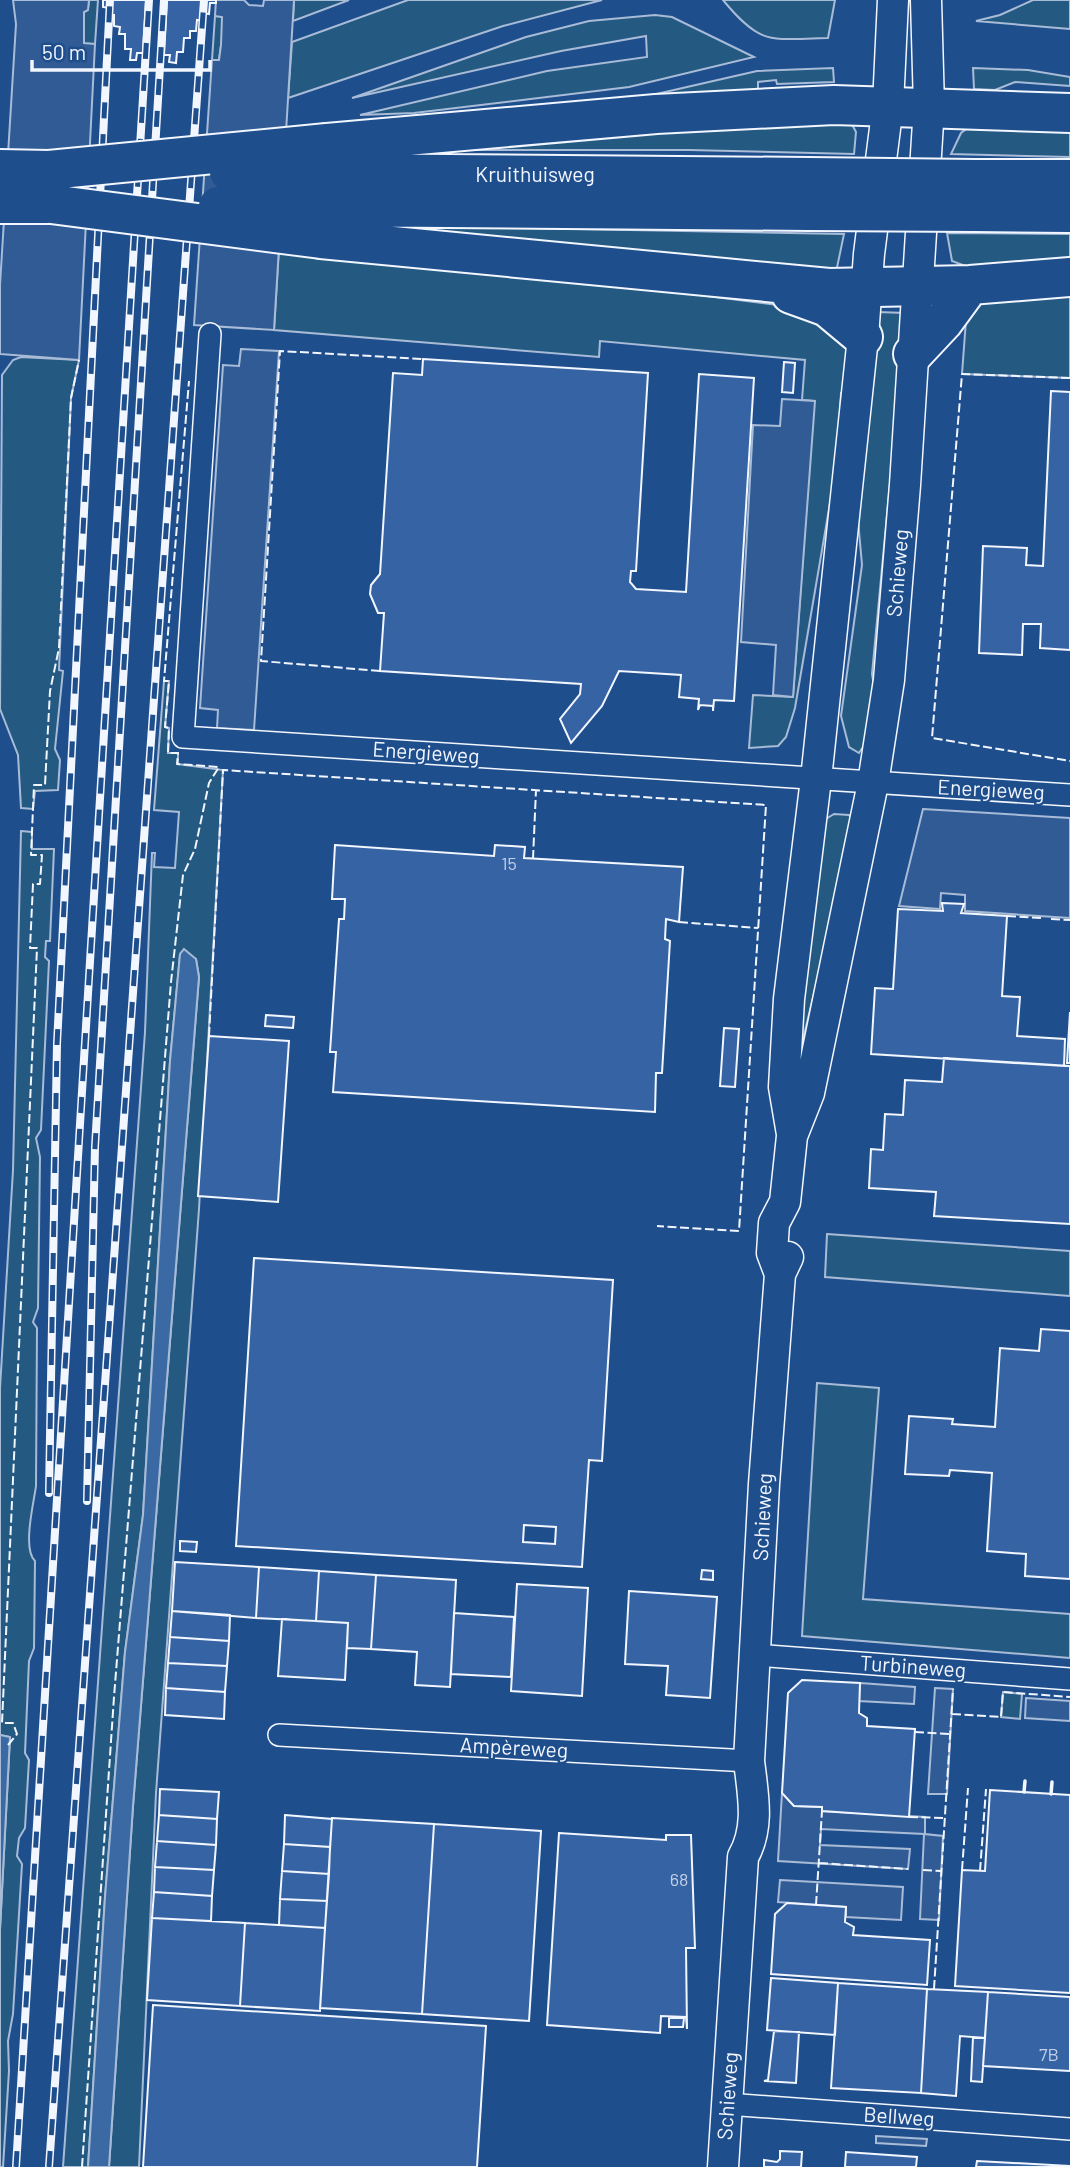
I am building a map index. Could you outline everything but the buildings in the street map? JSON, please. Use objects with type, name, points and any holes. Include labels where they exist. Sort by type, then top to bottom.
[{"type":"highway","points":[[324,191],[656,114],[888,105],[1070,113]]},
{"type":"highway","name":"Kruithuisweg","points":[[0,169],[50,187],[975,196],[1070,213]]},
{"type":"highway","name":"Kruithuisweg","points":[[975,196],[1070,179]]},
{"type":"highway","points":[[50,187],[324,191],[763,284],[827,307],[863,337]]},
{"type":"highway","name":"Kruithuisweg","points":[[0,204],[50,187]]},
{"type":"highway","points":[[763,284],[919,287],[1070,277]]},
{"type":"highway","points":[[913,354],[970,285]]},
{"type":"street","name":"Schieweg","points":[[792,1136],[784,1087],[789,1012],[863,337],[866,287],[888,105],[893,0]]},
{"type":"street","name":"Schieweg","points":[[723,2167],[743,1857],[753,1839],[755,1805],[749,1762],[780,1274],[772,1253],[772,1239],[774,1223],[785,1202],[792,1136],[808,1093],[873,783],[889,680],[919,287],[929,107],[926,0]]},
{"type":"street","name":"Energieweg","points":[[210,334],[183,737],[1070,794]]},
{"type":"street","name":"Turbineweg","points":[[756,1655],[1070,1679]]},
{"type":"street","name":"Ampèreweg","points":[[279,1735],[749,1762]]},
{"type":"street","name":"Bellweg","points":[[727,2104],[1070,2129]]},
{"type":"shaded area","points":[[13,0],[89,0],[88,10],[84,12],[84,43],[95,44],[79,360],[0,354],[0,285],[16,24]]},
{"type":"shaded area","points":[[89,0],[98,0],[95,44],[84,44],[84,12],[88,9]]},
{"type":"shaded area","points":[[216,0],[244,0],[249,5],[263,6],[264,0],[294,0],[274,330],[194,325],[212,60],[219,60],[221,45],[222,17],[215,16]]},
{"type":"shaded area","points":[[294,0],[349,0],[293,21]]},
{"type":"shaded area","points":[[408,0],[602,0],[503,26],[288,98],[292,42]]},
{"type":"shaded area","points":[[723,0],[835,0],[828,38],[780,39],[758,33]]},
{"type":"shaded area","points":[[1033,0],[1070,0],[1070,29],[976,21],[1000,15]]},
{"type":"shaded area","points":[[655,15],[672,17],[754,57],[629,87],[414,113],[360,115],[547,71],[647,57],[646,36],[561,51],[352,98],[526,37],[589,21]]},
{"type":"shaded area","points":[[215,16],[225,17],[219,60],[212,60]]},
{"type":"shaded area","points":[[833,68],[834,82],[758,82],[758,96],[581,105],[652,95],[757,71]]},
{"type":"shaded area","points":[[973,68],[1028,70],[1070,77],[1070,86],[1015,82],[995,90],[974,89]]},
{"type":"shaded area","points":[[847,115],[856,132],[854,154],[689,150],[414,150]]},
{"type":"shaded area","points":[[1070,121],[1070,157],[951,154],[961,133],[974,123]]},
{"type":"shaded area","points":[[358,225],[844,234],[834,282]]},
{"type":"shaded area","points":[[947,233],[1070,234],[1070,267],[984,273],[952,261]]},
{"type":"shaded area","points":[[279,248],[574,279],[818,310],[856,358],[848,393],[841,393],[837,462],[795,708],[786,737],[778,746],[749,748],[753,695],[793,697],[814,401],[802,400],[805,360],[600,341],[599,357],[274,330]]},
{"type":"shaded area","points":[[1070,293],[1070,378],[962,374],[966,320],[975,304]]},
{"type":"shaded area","points":[[877,312],[906,313],[872,674],[875,715],[870,734],[859,753],[849,747],[841,716],[862,565],[858,520]]},
{"type":"shaded area","points":[[241,349],[279,351],[254,730],[217,728],[218,710],[200,708],[223,365],[239,366]]},
{"type":"shaded area","points":[[21,357],[79,360],[71,398],[59,670],[63,671],[55,749],[60,760],[58,790],[35,791],[33,809],[21,808],[18,755],[0,709],[2,375],[13,360]]},
{"type":"shaded area","points":[[782,399],[815,401],[793,697],[773,695],[776,645],[741,642],[753,425],[780,426]]},
{"type":"shaded area","points":[[164,681],[169,681],[165,727],[169,728],[168,753],[178,753],[178,764],[223,770],[199,1209],[156,1793],[139,2167],[109,2167],[133,1806],[199,977],[196,959],[180,955],[170,1061],[143,1515],[125,1652],[105,1897],[88,2167],[63,2167],[145,1032],[152,853],[155,853],[154,867],[175,868],[179,812],[154,810]]},
{"type":"shaded area","points":[[923,809],[1070,818],[1070,918],[965,911],[965,895],[941,893],[940,909],[899,906]]},
{"type":"shaded area","points":[[834,814],[849,815],[853,821],[852,836],[790,1093],[821,822]]},
{"type":"shaded area","points":[[21,831],[32,832],[32,849],[54,849],[50,941],[46,941],[45,957],[49,961],[41,1130],[36,1138],[40,1157],[38,1308],[33,1322],[37,1328],[36,1486],[29,1536],[31,1555],[35,1561],[34,1648],[29,1661],[25,1753],[29,1760],[25,1828],[19,1838],[17,1856],[22,1864],[13,2014],[8,2041],[9,2071],[3,2167],[0,2167],[0,1929],[10,1737],[0,1735],[0,1388],[13,1170]]},
{"type":"shaded area","points":[[184,949],[196,959],[199,977],[133,1806],[109,2167],[88,2167],[105,1897],[125,1652],[143,1515],[170,1061],[180,954]]},
{"type":"shaded area","points":[[827,1234],[1070,1251],[1070,1296],[825,1277]]},
{"type":"shaded area","points":[[817,1383],[879,1388],[863,1599],[1070,1614],[1070,1658],[802,1636]]},
{"type":"shaded area","points":[[860,1683],[915,1687],[914,1704],[859,1701]]},
{"type":"shaded area","points":[[935,1688],[953,1689],[947,1794],[928,1794]]},
{"type":"shaded area","points":[[1003,1692],[1022,1694],[1020,1719],[1001,1717]]},
{"type":"shaded area","points":[[1026,1698],[1070,1701],[1070,1721],[1025,1718]]},
{"type":"shaded area","points":[[0,1735],[10,1737],[0,1929]]},
{"type":"shaded area","points":[[782,1793],[794,1806],[822,1807],[822,1811],[925,1817],[925,1834],[943,1836],[939,1920],[920,1919],[924,1834],[821,1829],[820,1845],[910,1849],[908,1869],[778,1861]]},
{"type":"shaded area","points":[[780,1880],[903,1887],[901,1920],[846,1917],[846,1907],[778,1902]]},
{"type":"shaded area","points":[[876,2136],[927,2139],[926,2146],[876,2143]]},
{"type":"railway","points":[[49,1493],[57,1044],[110,0]]},
{"type":"railway","points":[[16,2167],[149,0]]},
{"type":"railway","points":[[87,1501],[95,1147],[164,0]]},
{"type":"railway","points":[[49,2167],[204,0]]},
{"type":"fence","points":[[380,671],[261,661],[280,351],[423,359]]},
{"type":"fence","points":[[8,1745],[17,1734],[13,1723],[2,1723],[37,948],[30,948],[33,884],[40,884],[42,855],[31,855],[34,785],[45,785],[50,691],[59,648],[71,398],[79,360]]},
{"type":"fence","points":[[1070,378],[962,374],[932,738],[1070,761]]},
{"type":"fence","points":[[82,2167],[114,1697],[171,982],[183,875],[195,849],[209,783],[219,767],[177,764],[178,753],[168,753],[169,728],[165,727],[169,681],[164,681],[189,381]]},
{"type":"fence","points":[[209,1036],[223,770],[766,805],[739,1231],[657,1226]]},
{"type":"fence","points":[[533,859],[536,790]]},
{"type":"fence","points":[[1007,916],[1042,918]]},
{"type":"fence","points":[[1051,919],[1070,920]]},
{"type":"fence","points":[[679,922],[758,928]]},
{"type":"fence","points":[[934,1989],[953,1689]]},
{"type":"fence","points":[[952,1714],[1001,1717],[1003,1692],[1070,1697]]},
{"type":"fence","points":[[915,1732],[951,1734]]},
{"type":"fence","points":[[962,1870],[968,1788]]},
{"type":"fence","points":[[980,1871],[986,1789]]},
{"type":"fence","points":[[816,1905],[822,1811]]},
{"type":"fence","points":[[909,1817],[945,1818]]},
{"type":"fence","points":[[819,1863],[908,1869]]},
{"type":"fence","points":[[923,1870],[941,1871]]},
{"type":"wall","points":[[1024,1792],[1025,1781]]},
{"type":"wall","points":[[1051,1794],[1052,1782]]}]
